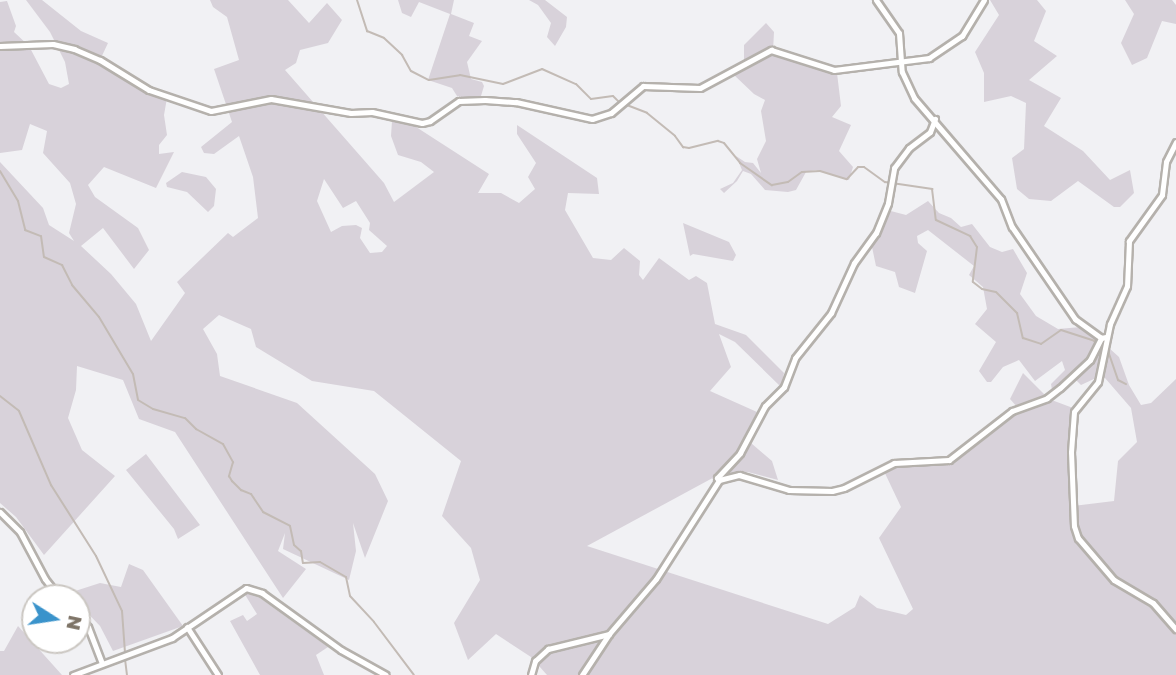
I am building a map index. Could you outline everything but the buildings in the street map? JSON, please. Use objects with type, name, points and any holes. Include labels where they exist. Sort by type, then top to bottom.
[{"type":"street","points":[[876,0],[899,33],[902,72],[914,98],[1001,199],[1012,226],[1076,319],[1102,342]]},
{"type":"street","points":[[0,46],[53,44],[74,49],[100,60],[149,90],[211,111],[271,99],[351,113],[372,112],[422,123],[430,121],[453,104],[466,100],[501,100],[592,119],[605,117],[643,86],[700,88],[771,50],[834,70],[934,56],[967,30],[984,0]]},
{"type":"street","points":[[582,675],[609,634],[646,593],[719,480],[717,478],[740,453],[765,406],[784,387],[801,349],[831,313],[855,263],[876,233],[894,168],[904,153],[930,132],[934,119]]},
{"type":"street","points":[[719,480],[739,475],[789,490],[832,491],[844,488],[894,463],[949,460],[1012,411],[1046,398],[1060,388],[1090,360],[1102,342],[1129,279],[1129,241],[1162,195],[1166,162],[1176,142]]},
{"type":"street","points":[[1102,342],[1098,382],[1076,407],[1072,418],[1075,532],[1081,544],[1114,580],[1153,603],[1176,629]]},
{"type":"street","points":[[1,516],[26,542],[49,584]]},
{"type":"street","points":[[73,675],[165,642],[241,589],[251,588],[341,650],[386,675]]},
{"type":"street","points":[[187,628],[218,675]]},
{"type":"street","points":[[531,675],[535,662],[548,649],[609,634]]},
{"type":"street","points":[[91,635],[102,663]]},
{"type":"shaded area","points":[[26,0],[42,0],[81,31],[108,43],[100,60],[167,98],[164,115],[167,135],[159,145],[159,154],[174,152],[156,188],[104,167],[88,185],[95,197],[138,228],[149,250],[134,269],[103,228],[81,246],[111,274],[136,304],[151,341],[185,293],[177,282],[228,233],[233,237],[258,218],[253,177],[239,136],[214,154],[204,153],[201,147],[232,122],[214,69],[239,60],[227,17],[213,7],[210,0],[288,0],[309,23],[327,3],[342,20],[328,43],[300,50],[296,63],[285,70],[384,183],[394,202],[434,172],[421,162],[398,155],[391,136],[392,121],[413,125],[489,174],[478,193],[501,193],[519,203],[535,189],[528,177],[536,163],[517,134],[517,125],[597,178],[599,194],[568,193],[565,210],[593,258],[611,260],[624,248],[640,261],[639,275],[643,280],[659,258],[689,280],[696,276],[707,283],[715,324],[746,335],[784,373],[781,387],[735,342],[719,334],[731,367],[710,391],[757,412],[744,437],[772,461],[778,480],[748,472],[720,474],[587,546],[828,624],[855,607],[860,595],[877,608],[906,615],[913,609],[879,538],[901,507],[882,467],[941,462],[1018,408],[1010,399],[1023,373],[1049,399],[1073,408],[1073,506],[1114,501],[1118,461],[1137,442],[1131,408],[1105,378],[1096,378],[1081,385],[1070,374],[1052,390],[1051,384],[1065,370],[1062,361],[1035,381],[1019,360],[1003,367],[991,382],[987,382],[979,371],[996,342],[975,324],[987,309],[983,287],[969,275],[974,266],[928,230],[917,236],[918,243],[927,251],[915,293],[899,287],[895,272],[876,266],[872,247],[887,210],[906,215],[928,201],[939,213],[951,218],[961,227],[972,224],[990,247],[1002,252],[1013,249],[1027,273],[1020,294],[1036,316],[1058,329],[1081,327],[1089,330],[1119,357],[1129,385],[1141,405],[1151,403],[1176,379],[1176,675],[547,675],[531,657],[496,634],[468,660],[454,623],[480,580],[471,548],[442,516],[461,461],[374,391],[312,381],[256,347],[251,329],[219,315],[203,329],[217,354],[220,376],[297,403],[375,474],[388,501],[365,558],[353,523],[356,551],[349,580],[283,549],[285,533],[278,551],[306,569],[283,598],[175,432],[139,419],[123,380],[77,366],[76,390],[68,418],[82,450],[115,476],[44,555],[16,517],[0,503],[0,162],[43,208],[49,225],[74,241],[69,233],[76,204],[70,183],[43,153],[47,131],[30,124],[22,150],[0,153],[0,2],[7,1],[16,26],[14,32],[29,46],[49,84],[61,88],[69,84],[65,62],[50,32]],"holes":[[[324,179],[343,208],[356,201],[370,223],[369,230],[387,246],[382,252],[370,253],[360,238],[362,228],[356,225],[342,226],[331,232],[317,201]]]},
{"type":"shaded area","points":[[398,0],[454,0],[451,14],[474,23],[469,36],[482,41],[467,62],[471,79],[482,82],[484,86],[481,96],[469,99],[457,96],[452,88],[428,80],[450,14],[419,2],[411,17],[402,13]]},
{"type":"shaded area","points":[[529,0],[545,0],[567,17],[566,27],[555,46],[547,37],[551,23],[538,5]]},
{"type":"shaded area","points":[[990,0],[1037,0],[1046,11],[1034,41],[1057,56],[1029,80],[1061,98],[1044,126],[1083,151],[1110,180],[1130,170],[1134,193],[1120,207],[1114,207],[1078,181],[1051,201],[1029,199],[1017,189],[1012,158],[1024,149],[1026,103],[1011,96],[984,102],[984,73],[975,52],[999,15]]},
{"type":"shaded area","points":[[1125,0],[1172,0],[1176,5],[1176,24],[1162,21],[1147,58],[1132,65],[1121,43],[1134,14]]},
{"type":"shaded area","points":[[766,23],[774,32],[773,52],[837,73],[841,106],[832,117],[851,125],[839,151],[853,167],[849,180],[816,170],[806,172],[796,190],[788,192],[765,190],[751,174],[743,171],[737,181],[724,193],[720,189],[733,183],[742,170],[736,156],[745,162],[753,163],[761,173],[757,159],[766,141],[761,111],[765,100],[754,94],[733,74],[744,63],[744,45]]},
{"type":"shaded area","points":[[182,172],[206,177],[216,189],[214,206],[208,212],[187,192],[167,187],[166,183]]},
{"type":"shaded area","points":[[683,223],[729,242],[736,255],[733,261],[693,254],[690,256]]},
{"type":"shaded area","points":[[146,454],[200,525],[178,539],[174,529],[126,470]]},
{"type":"shaded area","points":[[129,564],[143,570],[183,626],[113,651],[100,626],[91,617],[91,586],[100,583],[121,587]]},
{"type":"shaded area","points":[[250,591],[328,647],[316,655],[324,675],[260,675],[230,621],[243,615],[247,621],[257,614],[244,593]]},
{"type":"shaded area","points":[[18,626],[21,629],[21,654],[43,654],[62,675],[0,675],[0,651],[4,651]]},
{"type":"waterway","points":[[357,0],[367,31],[384,38],[402,55],[411,71],[429,80],[460,75],[503,84],[542,69],[576,84],[591,99],[613,96],[619,102],[647,113],[675,136],[683,147],[718,141],[724,143],[740,163],[772,185],[788,182],[802,172],[820,171],[847,179],[858,167],[864,167],[885,182],[932,189],[936,220],[970,236],[977,247],[973,282],[982,289],[996,292],[1017,313],[1023,338],[1041,344],[1061,330],[1094,341],[1107,348],[1118,380],[1126,384]]},
{"type":"waterway","points":[[0,171],[18,201],[25,230],[41,236],[44,257],[62,265],[72,285],[99,317],[133,374],[138,400],[153,409],[185,418],[196,429],[223,444],[233,462],[229,476],[232,481],[241,490],[251,494],[263,512],[290,526],[294,545],[301,551],[303,563],[320,562],[346,577],[350,596],[374,622],[414,675]]},
{"type":"waterway","points":[[0,396],[19,411],[51,485],[96,556],[122,611],[125,653]]},
{"type":"waterway","points":[[125,659],[127,675]]}]
